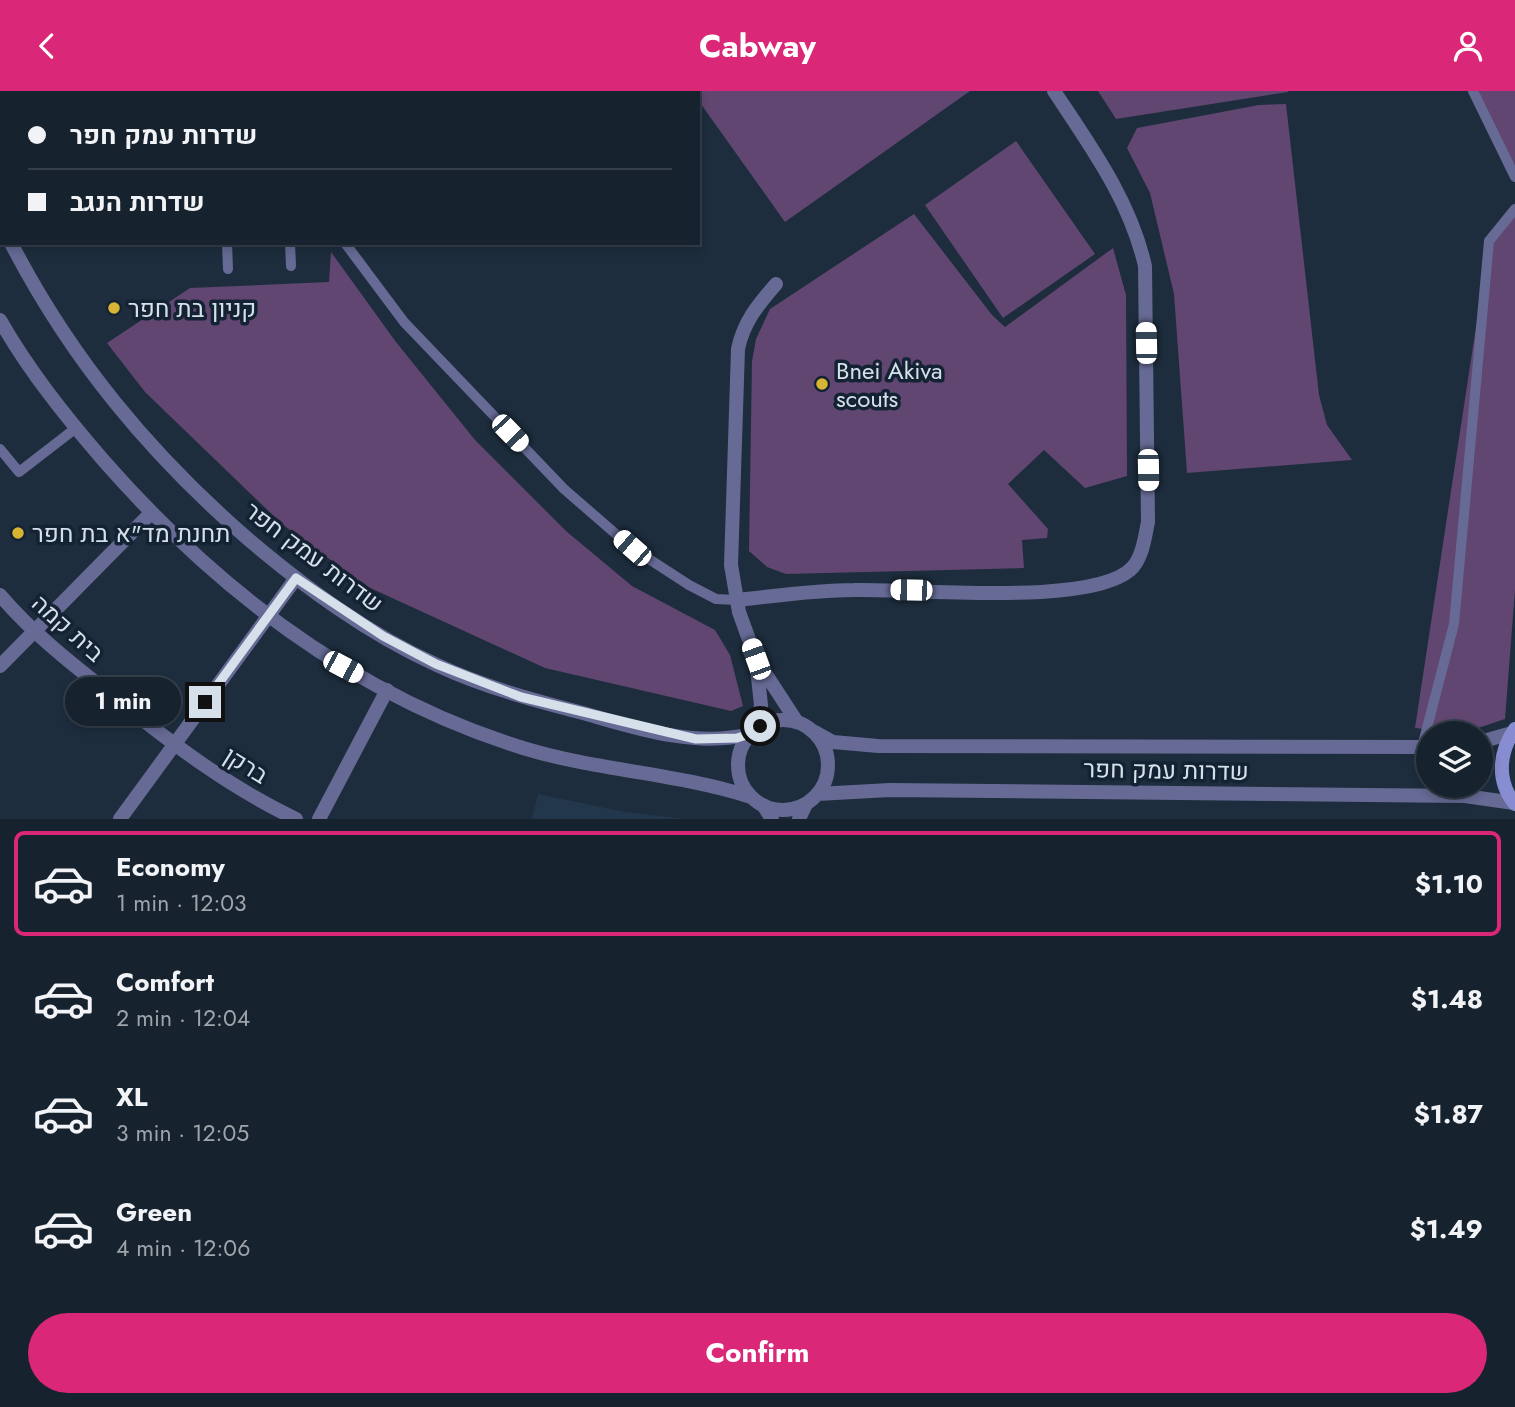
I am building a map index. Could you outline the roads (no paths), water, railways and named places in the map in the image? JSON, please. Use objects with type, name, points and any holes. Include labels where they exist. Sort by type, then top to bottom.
[{"type":"main road","points":[[1514,731],[1502,758],[1502,777],[1515,803]]},
{"type":"street","points":[[737,600],[855,590],[1050,592],[1087,588],[1113,579],[1133,567],[1143,547],[1149,521],[1145,266],[1139,236],[1124,202],[1054,91]]},
{"type":"street","name":"שדרות עמק חפר","points":[[12,245],[71,346],[138,433],[203,500],[296,578],[383,636],[478,683],[606,720],[696,739],[753,732]]},
{"type":"street","points":[[772,819],[738,773],[738,758],[753,732],[761,705],[756,659],[737,600],[731,541],[738,349],[742,329],[752,312],[776,284]]},
{"type":"street","points":[[0,320],[76,428],[151,513],[191,553],[267,617],[343,667],[468,728],[523,748],[612,769],[714,785],[757,801],[791,809],[811,799]]},
{"type":"street","points":[[0,666],[151,513]]},
{"type":"street","points":[[120,819],[296,578]]},
{"type":"street","name":"בית קמה","points":[[0,595],[35,631],[174,745]]},
{"type":"street","points":[[756,659],[797,722]]},
{"type":"street","points":[[319,819],[387,690]]},
{"type":"street","points":[[753,732],[772,721],[797,722],[815,732],[823,743],[828,768],[825,781],[799,819]]},
{"type":"street","points":[[1493,738],[1514,731]]},
{"type":"street","name":"שדרות עמק חפר","points":[[815,732],[833,742],[878,746],[1416,747]]},
{"type":"street","name":"ברקן","points":[[174,745],[225,780],[296,819]]},
{"type":"street","name":"שדרות עמק חפר","points":[[811,799],[890,790],[1424,795],[1489,797],[1515,803]]},
{"type":"lane","points":[[1473,91],[1515,177]]},
{"type":"lane","points":[[1431,721],[1454,624],[1489,241],[1515,209]]},
{"type":"lane","points":[[227,245],[228,268]]},
{"type":"lane","points":[[290,245],[291,266]]},
{"type":"lane","points":[[346,245],[404,323],[564,489],[632,548],[689,586],[716,599],[737,600]]},
{"type":"lane","points":[[0,449],[19,472],[76,428]]},
{"type":"place","name":"קניון בת חפר","points":[[114,308]]},
{"type":"place","name":"Bnei Akiva scouts","points":[[822,384]]},
{"type":"place","name":"תחנת מד\"א בת חפר","points":[[18,533]]}]
